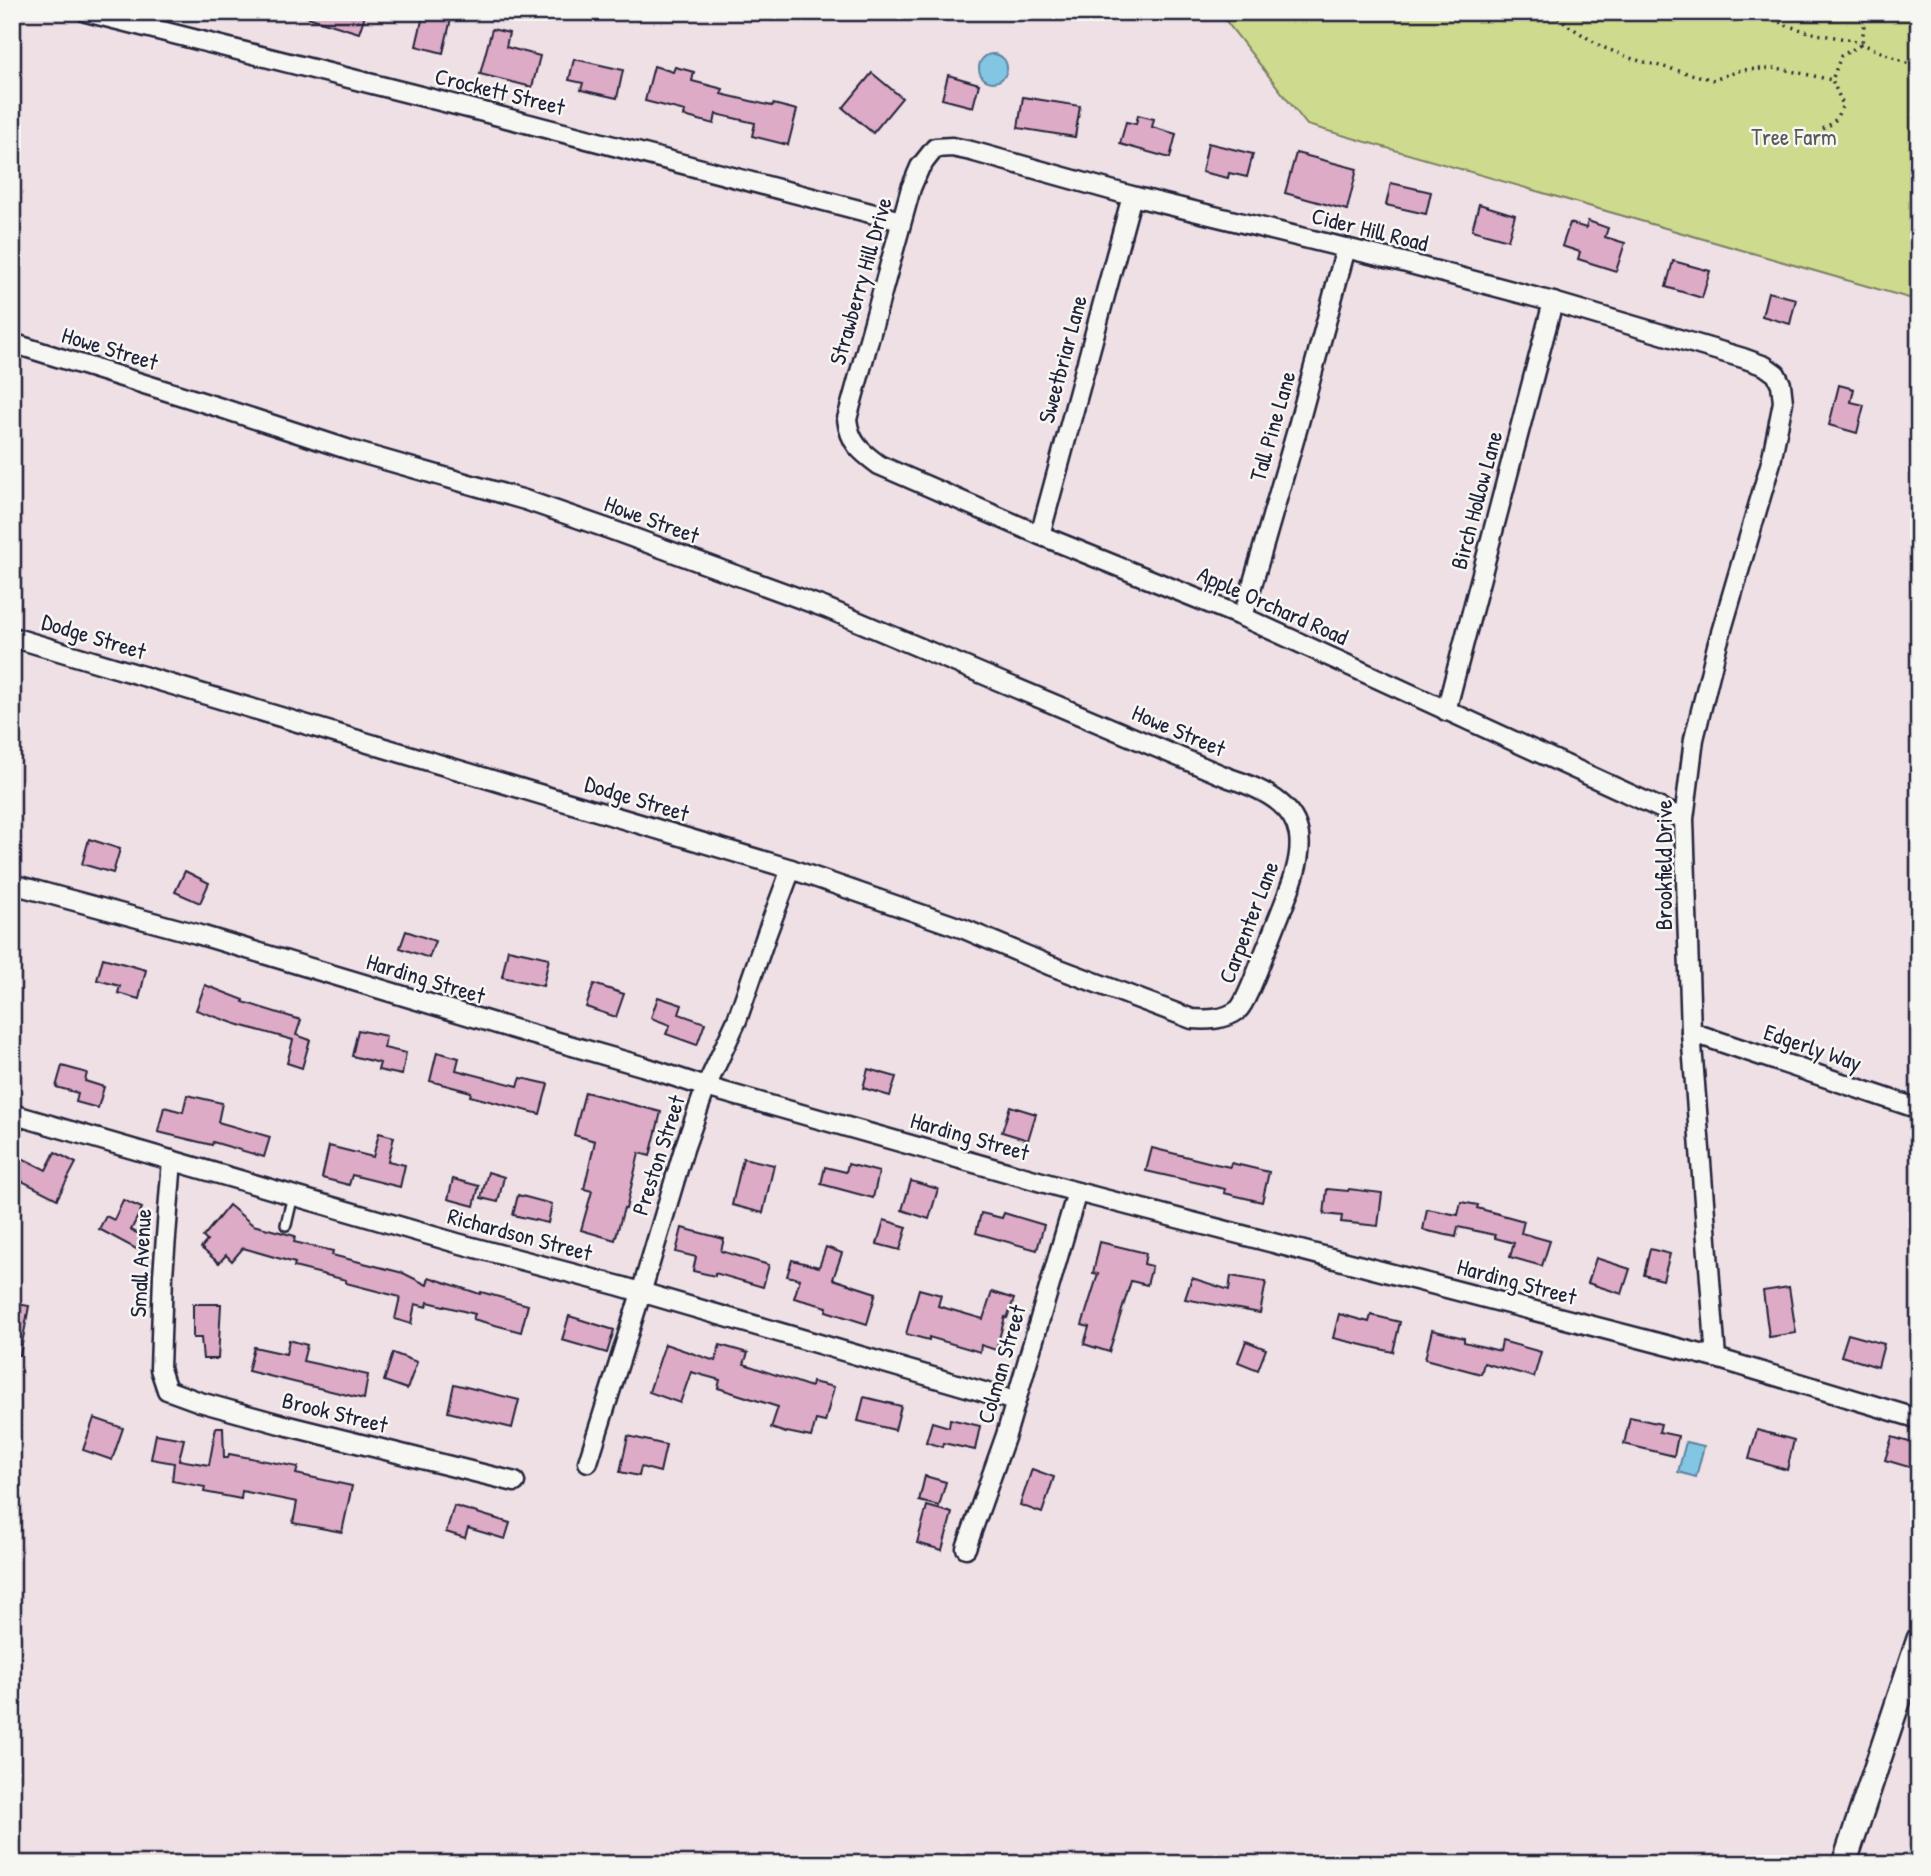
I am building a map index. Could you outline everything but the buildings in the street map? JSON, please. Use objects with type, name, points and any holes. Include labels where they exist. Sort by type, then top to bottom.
[{"type":"street","name":"Crockett Street","points":[[86,12],[901,221]]},
{"type":"street","name":"Cider Hill Road","points":[[935,148],[952,147],[971,151],[1132,196],[1403,262],[1553,302],[1743,358],[1765,366],[1776,374],[1781,384]]},
{"type":"street","name":"Strawberry Hill Drive","points":[[848,433],[847,419],[901,221],[920,167],[935,148]]},
{"type":"street","name":"Sweetbriar Lane","points":[[1040,535],[1132,196]]},
{"type":"street","name":"Tall Pine Lane","points":[[1243,617],[1301,418],[1346,248]]},
{"type":"street","name":"Birch Hollow Lane","points":[[1447,711],[1553,302]]},
{"type":"street","name":"Howe Street","points":[[12,343],[350,450],[524,500],[612,530],[826,608],[1257,789]]},
{"type":"street","name":"Brookfield Drive","points":[[1716,1358],[1691,1032],[1684,819],[1694,739],[1717,646],[1771,462],[1783,402],[1781,384]]},
{"type":"street","name":"Apple Orchard Road","points":[[848,433],[855,444],[879,465],[1040,535],[1243,617],[1684,819]]},
{"type":"street","name":"Dodge Street","points":[[12,636],[791,869],[964,929],[1049,965],[1192,1019],[1215,1020],[1239,1009]]},
{"type":"street","name":"Carpenter Lane","points":[[1239,1009],[1251,986],[1293,880],[1299,858],[1300,833],[1292,814],[1274,797],[1257,789]]},
{"type":"street","name":"Preston Street","points":[[588,1462],[684,1149],[706,1087],[737,1020],[791,869]]},
{"type":"street","name":"Harding Street","points":[[12,884],[208,937],[706,1087],[1077,1192],[1716,1358],[1919,1419]]},
{"type":"street","name":"Edgerly Way","points":[[1691,1032],[1919,1109]]},
{"type":"street","name":"Richardson Street","points":[[12,1114],[1014,1401]]},
{"type":"street","name":"Small Avenue","points":[[160,1369],[163,1275],[172,1160]]},
{"type":"street","name":"Colman Street","points":[[966,1548],[1006,1434],[1077,1192]]},
{"type":"street","name":"Brook Street","points":[[160,1369],[167,1390],[186,1398],[515,1482]]},
{"type":"street","points":[[1844,1864],[1919,1639]]},
{"type":"lane","points":[[285,1225],[293,1195]]},
{"type":"path","points":[[1553,12],[1600,46],[1633,60],[1714,80],[1741,70],[1777,68],[1832,80]]},
{"type":"path","points":[[1761,12],[1784,25],[1853,40],[1919,68]]},
{"type":"path","points":[[1862,44],[1864,13],[1891,17],[1919,16]]},
{"type":"path","points":[[1823,129],[1834,122],[1843,105],[1832,80],[1841,56],[1862,44]]},
{"type":"green space","name":"Tree Farm","points":[[1219,12],[1919,12],[1919,301],[1307,125]]},
{"type":"water","points":[[993,54],[1003,58],[1007,68],[1003,78],[993,82],[983,78],[979,68],[983,58]]},
{"type":"water","points":[[1686,1442],[1704,1446],[1696,1477],[1678,1472]]}]
